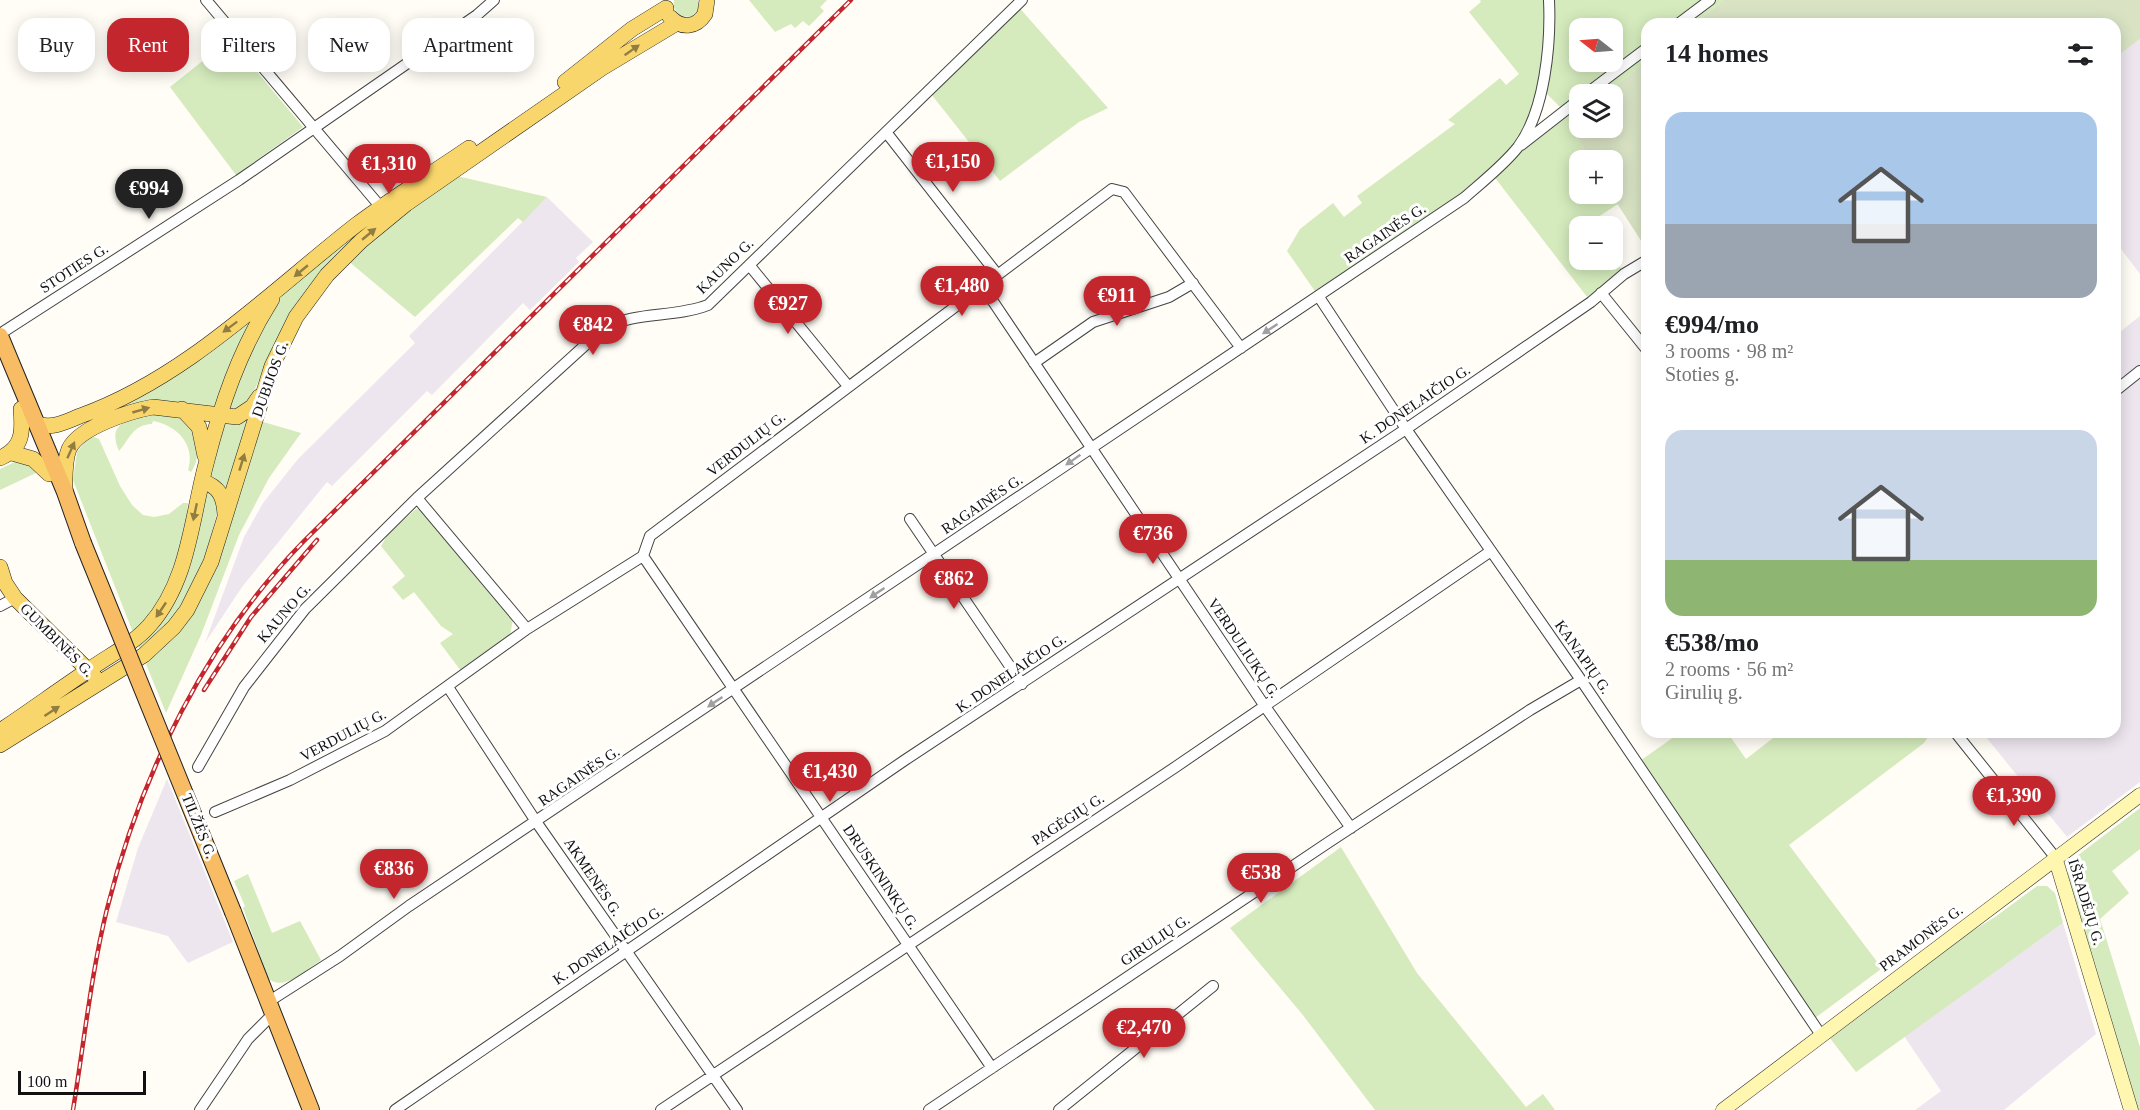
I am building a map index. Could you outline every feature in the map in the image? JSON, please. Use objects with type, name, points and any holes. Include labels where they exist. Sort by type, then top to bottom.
[{"type":"highway","name":"TILŽĖS G.","points":[[0,335],[65,492],[83,543],[311,1110]]},
{"type":"highway","name":"TILŽĖS G.","points":[[0,363],[49,474],[83,543]]},
{"type":"main road","name":"DUBIJOS G.","points":[[0,731],[65,687],[144,655],[174,627],[203,581],[225,518],[263,390],[283,340],[310,298],[385,212],[602,68],[677,23],[686,26],[699,22],[709,2]]},
{"type":"main road","name":"DUBIJOS G.","points":[[65,492],[68,451],[99,418],[570,78],[666,4]]},
{"type":"main road","points":[[666,4],[669,17],[677,23]]},
{"type":"main road","name":"DUBIJOS G.","points":[[0,745],[94,676],[134,640],[162,610],[177,580],[185,557],[218,417],[238,360],[276,292]]},
{"type":"main road","points":[[218,417],[231,418],[244,413],[263,390]]},
{"type":"main road","name":"DUBIJOS G.","points":[[37,423],[53,426],[161,407],[218,417]]},
{"type":"main road","points":[[6,456],[22,438],[21,409]]},
{"type":"main road","points":[[182,410],[195,420],[202,435],[203,474],[221,495],[225,518]]},
{"type":"main road","points":[[6,456],[33,459],[49,474]]},
{"type":"main road","name":"GUMBINĖS G.","points":[[0,567],[5,583],[15,598],[94,676]]},
{"type":"main road","points":[[62,645],[71,668],[65,687]]},
{"type":"main road","name":"PRAMONĖS G.","points":[[1723,1110],[2055,856],[2140,795]]},
{"type":"main road","name":"IŠRADĖJŲ G.","points":[[2055,856],[2131,1110]]},
{"type":"street","points":[[206,0],[385,212]]},
{"type":"street","name":"STOTIES G.","points":[[0,335],[239,180],[477,15],[494,0]]},
{"type":"street","name":"KAUNO G.","points":[[198,767],[244,687],[285,632],[417,498],[604,328],[631,318],[686,311],[708,305],[750,266],[802,211],[886,132],[927,89],[1022,0]]},
{"type":"street","name":"RAGAINĖS G.","points":[[200,1110],[270,1008],[735,688],[1464,198],[1518,147],[1543,89],[1549,0]]},
{"type":"street","points":[[1686,18],[1710,0]]},
{"type":"street","points":[[1599,84],[1641,53]]},
{"type":"street","points":[[1518,147],[1569,108]]},
{"type":"street","points":[[886,132],[997,274]]},
{"type":"street","name":"VERDULIŲ G.","points":[[215,813],[359,746],[448,687],[527,630],[643,556],[650,537],[1112,189],[1117,188],[1124,192],[1241,348]]},
{"type":"street","name":"K. DONELAIČIO G.","points":[[395,1110],[822,817],[1406,429],[1641,264]]},
{"type":"street","points":[[750,266],[848,386]]},
{"type":"street","points":[[1034,363],[1093,322],[1168,297],[1193,283]]},
{"type":"street","name":"VERDULIUKŲ G.","points":[[982,285],[1264,705],[1351,828]]},
{"type":"street","points":[[1601,293],[1641,343]]},
{"type":"street","name":"KANAPIŲ G.","points":[[1319,297],[1406,429],[1581,680],[1821,1035]]},
{"type":"street","points":[[2121,386],[2140,371]]},
{"type":"street","points":[[417,498],[527,630]]},
{"type":"street","points":[[910,519],[1022,684]]},
{"type":"street","name":"PAGĖGIŲ G.","points":[[661,1110],[1491,551]]},
{"type":"street","name":"DRUSKININKŲ G.","points":[[643,556],[992,1068]]},
{"type":"street","name":"GUMBINĖS G.","points":[[0,606],[15,598]]},
{"type":"street","name":"GIRULIŲ G.","points":[[929,1110],[1351,828],[1530,710],[1581,680]]},
{"type":"street","name":"AKMENĖS G.","points":[[448,687],[537,823],[737,1110]]},
{"type":"street","name":"IŠRADĖJŲ G.","points":[[1960,738],[2055,856]]},
{"type":"street","points":[[1059,1110],[1213,986]]},
{"type":"shaded area","points":[[2140,39],[2140,274],[2121,249],[2121,53]]},
{"type":"shaded area","points":[[547,197],[593,242],[576,258],[579,262],[530,310],[523,303],[432,395],[427,391],[332,486],[327,482],[242,587],[205,643],[244,537],[263,503],[298,459],[415,343],[409,336]]},
{"type":"shaded area","points":[[2140,316],[2140,782],[2067,837],[1987,738],[2121,738],[2121,331]]},
{"type":"shaded area","points":[[167,779],[233,942],[188,963],[168,936],[116,922],[138,848]]},
{"type":"shaded area","points":[[2063,923],[2096,1034],[2004,1110],[1915,1110],[1941,1091],[1904,1036]]},
{"type":"green space","points":[[674,0],[698,0],[698,11],[690,17],[680,16],[674,8]]},
{"type":"green space","points":[[749,0],[827,0],[820,7],[824,11],[809,26],[803,21],[795,28],[791,24],[775,32]]},
{"type":"green space","points":[[1480,0],[1724,0],[1702,18],[1641,18],[1641,66],[1618,84],[1569,84],[1569,138],[1577,138],[1585,150],[1569,150],[1569,204],[1618,204],[1600,216],[1569,216],[1569,270],[1622,270],[1624,274],[1591,302],[1492,174],[1319,297],[1287,251],[1300,229],[1333,203],[1344,217],[1362,203],[1357,196],[1455,124],[1448,120],[1500,78],[1506,85],[1519,74],[1469,12],[1481,2]],"holes":[[[1543,90],[1564,111],[1519,145]]]},
{"type":"green space","points":[[1724,0],[2140,0],[2140,39],[2121,53],[2121,18],[1702,18]]},
{"type":"green space","points":[[1016,4],[1108,108],[1079,122],[1000,181],[927,89]]},
{"type":"green space","points":[[201,62],[201,72],[257,72],[303,127],[236,175],[170,87]]},
{"type":"green space","points":[[1641,66],[1641,241],[1617,204],[1623,204],[1623,150],[1585,150],[1577,138],[1623,138],[1623,84],[1618,84]]},
{"type":"green space","points":[[457,176],[547,197],[523,222],[518,218],[415,317],[347,260],[374,235]]},
{"type":"green space","points":[[373,220],[269,356],[249,403],[228,416],[236,385],[248,354],[271,310],[289,288],[311,268]]},
{"type":"green space","points":[[259,308],[215,413],[105,415],[104,412]]},
{"type":"green space","points":[[144,414],[176,414],[193,427],[197,456],[191,472],[188,470],[190,461],[187,444],[176,431],[161,423],[153,421],[152,424],[140,427],[132,433],[119,451],[115,436],[119,426]]},
{"type":"green space","points":[[251,416],[228,495],[208,479],[222,424],[238,424]]},
{"type":"green space","points":[[260,421],[301,433],[269,478],[239,535],[201,635],[166,713],[146,664],[178,630]]},
{"type":"green space","points":[[94,437],[99,439],[120,486],[132,505],[143,515],[154,517],[169,514],[183,503],[188,503],[183,550],[168,589],[134,635],[73,480],[77,452],[87,439]]},
{"type":"green space","points":[[19,460],[32,465],[38,472],[0,490],[0,469]]},
{"type":"green space","points":[[209,490],[213,491],[219,507],[202,566],[173,620],[141,652],[137,643],[159,622],[205,494]]},
{"type":"green space","points":[[416,509],[424,510],[513,619],[510,636],[461,671],[440,643],[453,634],[441,626],[414,592],[403,600],[392,587],[405,576],[381,546],[388,534]]},
{"type":"green space","points":[[1672,738],[1731,738],[1746,759],[1773,738],[1927,738],[1924,743],[1789,845],[1878,963],[1903,944],[1904,952],[1811,1021],[1637,763]]},
{"type":"green space","points":[[2140,808],[2140,849],[2112,871],[2129,893],[2100,919],[2140,1047],[2140,1110],[2137,1110],[2068,874],[2077,856]]},
{"type":"green space","points":[[1341,847],[1417,973],[1526,1107],[1543,1094],[1555,1110],[1375,1110],[1302,1014],[1230,928]]},
{"type":"green space","points":[[248,874],[272,933],[300,921],[321,960],[288,981],[274,982],[268,978],[243,908],[245,906],[234,881]]},
{"type":"green space","points":[[2037,886],[2047,886],[2055,893],[2063,923],[1856,1072],[1829,1037],[1953,943],[1995,917]]},
{"type":"railway","points":[[73,1110],[96,958],[121,858],[158,759],[181,712],[237,622],[269,580],[304,541],[851,0]]},
{"type":"railway","points":[[204,690],[251,617],[317,540]]}]
